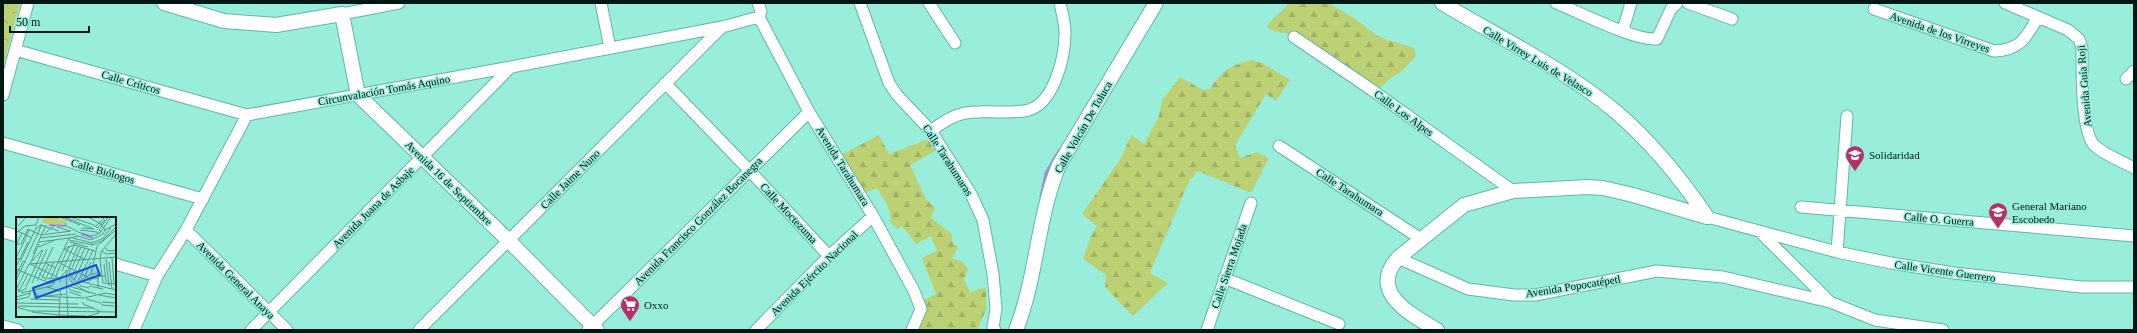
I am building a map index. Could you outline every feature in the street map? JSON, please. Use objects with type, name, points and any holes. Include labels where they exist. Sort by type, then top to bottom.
[{"type":"street","points":[[3,95],[28,3]]},
{"type":"street","points":[[164,3],[224,21],[276,26],[399,3]]},
{"type":"street","points":[[601,3],[610,48]]},
{"type":"street","name":"Avenida Tarahumara","points":[[758,3],[761,11],[759,17],[809,112],[873,216],[920,305],[920,313],[912,330]]},
{"type":"street","name":"Calle Tarahumaras","points":[[860,3],[889,82],[898,95],[931,131],[971,194],[983,220],[993,274],[996,309],[993,327],[995,330]]},
{"type":"street","points":[[930,3],[955,43]]},
{"type":"street","points":[[931,131],[955,114],[968,111],[1025,111],[1044,101],[1056,80],[1065,33],[1060,3]]},
{"type":"street","name":"Calle Volcán De Toluca","points":[[1016,330],[1023,313],[1052,182],[1058,165],[1156,3]]},
{"type":"street","name":"Calle Virrey Luis de Velasco","points":[[1442,3],[1539,60],[1594,95],[1615,112],[1668,166],[1692,194],[1707,217]]},
{"type":"street","points":[[1556,3],[1645,38],[1657,39],[1671,9],[1676,3]]},
{"type":"street","points":[[1623,30],[1631,3]]},
{"type":"street","points":[[1688,3],[1732,19]]},
{"type":"street","name":"Avenida Guía Roji","points":[[2005,3],[2068,30],[2079,39],[2082,48],[2085,121],[2089,137],[2099,149],[2134,168]]},
{"type":"street","name":"Avenida de los Virreyes","points":[[1874,9],[1994,51],[2007,51],[2020,44],[2038,17]]},
{"type":"street","points":[[342,14],[358,95]]},
{"type":"street","name":"Circunvalación Tomás Aquino","points":[[247,115],[722,27],[759,17]]},
{"type":"street","name":"Calle Jaime Nuno","points":[[418,330],[509,241],[722,27]]},
{"type":"street","name":"Calle Los Alpes","points":[[1294,37],[1372,90],[1513,191]]},
{"type":"street","name":"Calle Críticos","points":[[15,50],[247,115]]},
{"type":"street","name":"Avenida Juana de Asbaje","points":[[251,330],[511,67]]},
{"type":"street","points":[[2126,79],[2134,71]]},
{"type":"street","name":"Calle Moctezuma","points":[[665,83],[750,170],[829,256]]},
{"type":"street","name":"Avenida 16 de Septiembre","points":[[358,95],[509,241],[592,329]]},
{"type":"street","name":"Avenida Francisco González Bocanegra","points":[[592,329],[809,112]]},
{"type":"street","points":[[134,330],[157,276],[186,230],[247,115]]},
{"type":"street","points":[[1837,252],[1847,116]]},
{"type":"street","name":"Calle Biólogos","points":[[3,143],[203,199]]},
{"type":"street","name":"Calle Tarahumara","points":[[1279,146],[1421,239]]},
{"type":"street","points":[[1437,330],[1408,313],[1388,290],[1386,282],[1392,264],[1464,205],[1513,191],[1587,187],[1603,188],[1634,195],[1760,232],[1830,302]]},
{"type":"street","name":"Calle Sierra Mojada","points":[[1207,330],[1251,203]]},
{"type":"street","name":"Calle O. Guerra","points":[[1801,207],[2134,236]]},
{"type":"street","name":"Avenida Ejército Nacional","points":[[756,330],[829,256],[873,216]]},
{"type":"street","name":"Avenida General Anaya","points":[[186,230],[287,330]]},
{"type":"street","points":[[3,232],[16,236]]},
{"type":"street","name":"Calle Vicente Guerrero","points":[[1760,232],[1837,252],[1954,273],[2081,288],[2134,287]]},
{"type":"street","name":"Avenida Popocatépetl","points":[[1398,258],[1468,289],[1494,293],[1535,295],[1657,270],[1723,277],[1830,302],[1874,320],[1943,330]]},
{"type":"street","points":[[116,264],[157,276]]},
{"type":"street","points":[[1224,278],[1339,324]]},
{"type":"street","points":[[3,326],[18,330]]},
{"type":"green space","points":[[3,3],[20,3],[3,67]]},
{"type":"green space","points":[[1289,3],[1328,3],[1354,18],[1379,37],[1414,48],[1416,56],[1402,71],[1392,77],[1380,88],[1342,68],[1293,35],[1269,29],[1267,27]]},
{"type":"green space","points":[[1251,60],[1262,63],[1290,80],[1276,101],[1266,94],[1235,145],[1240,158],[1257,152],[1269,158],[1251,193],[1198,171],[1189,181],[1150,273],[1168,283],[1133,316],[1105,287],[1106,275],[1083,259],[1091,236],[1097,226],[1082,214],[1121,158],[1131,135],[1144,144],[1159,116],[1162,100],[1180,77],[1203,90],[1210,89],[1222,73],[1232,67]]},
{"type":"green space","points":[[879,135],[889,154],[926,140],[934,142],[937,150],[910,165],[926,199],[935,208],[931,218],[952,234],[952,241],[958,247],[952,258],[963,262],[968,269],[964,280],[970,292],[986,287],[986,310],[977,330],[908,330],[918,303],[936,294],[922,258],[937,251],[931,236],[916,244],[902,226],[897,229],[889,220],[891,218],[888,206],[877,188],[863,194],[841,155]]},
{"type":"waterway","points":[[1041,197],[1046,173],[1059,151]]},
{"type":"place","name":"Solidaridad","points":[[1855,172]]},
{"type":"place","name":"General Mariano Escobedo","points":[[1998,229]]},
{"type":"place","name":"Oxxo","points":[[630,322]]}]
